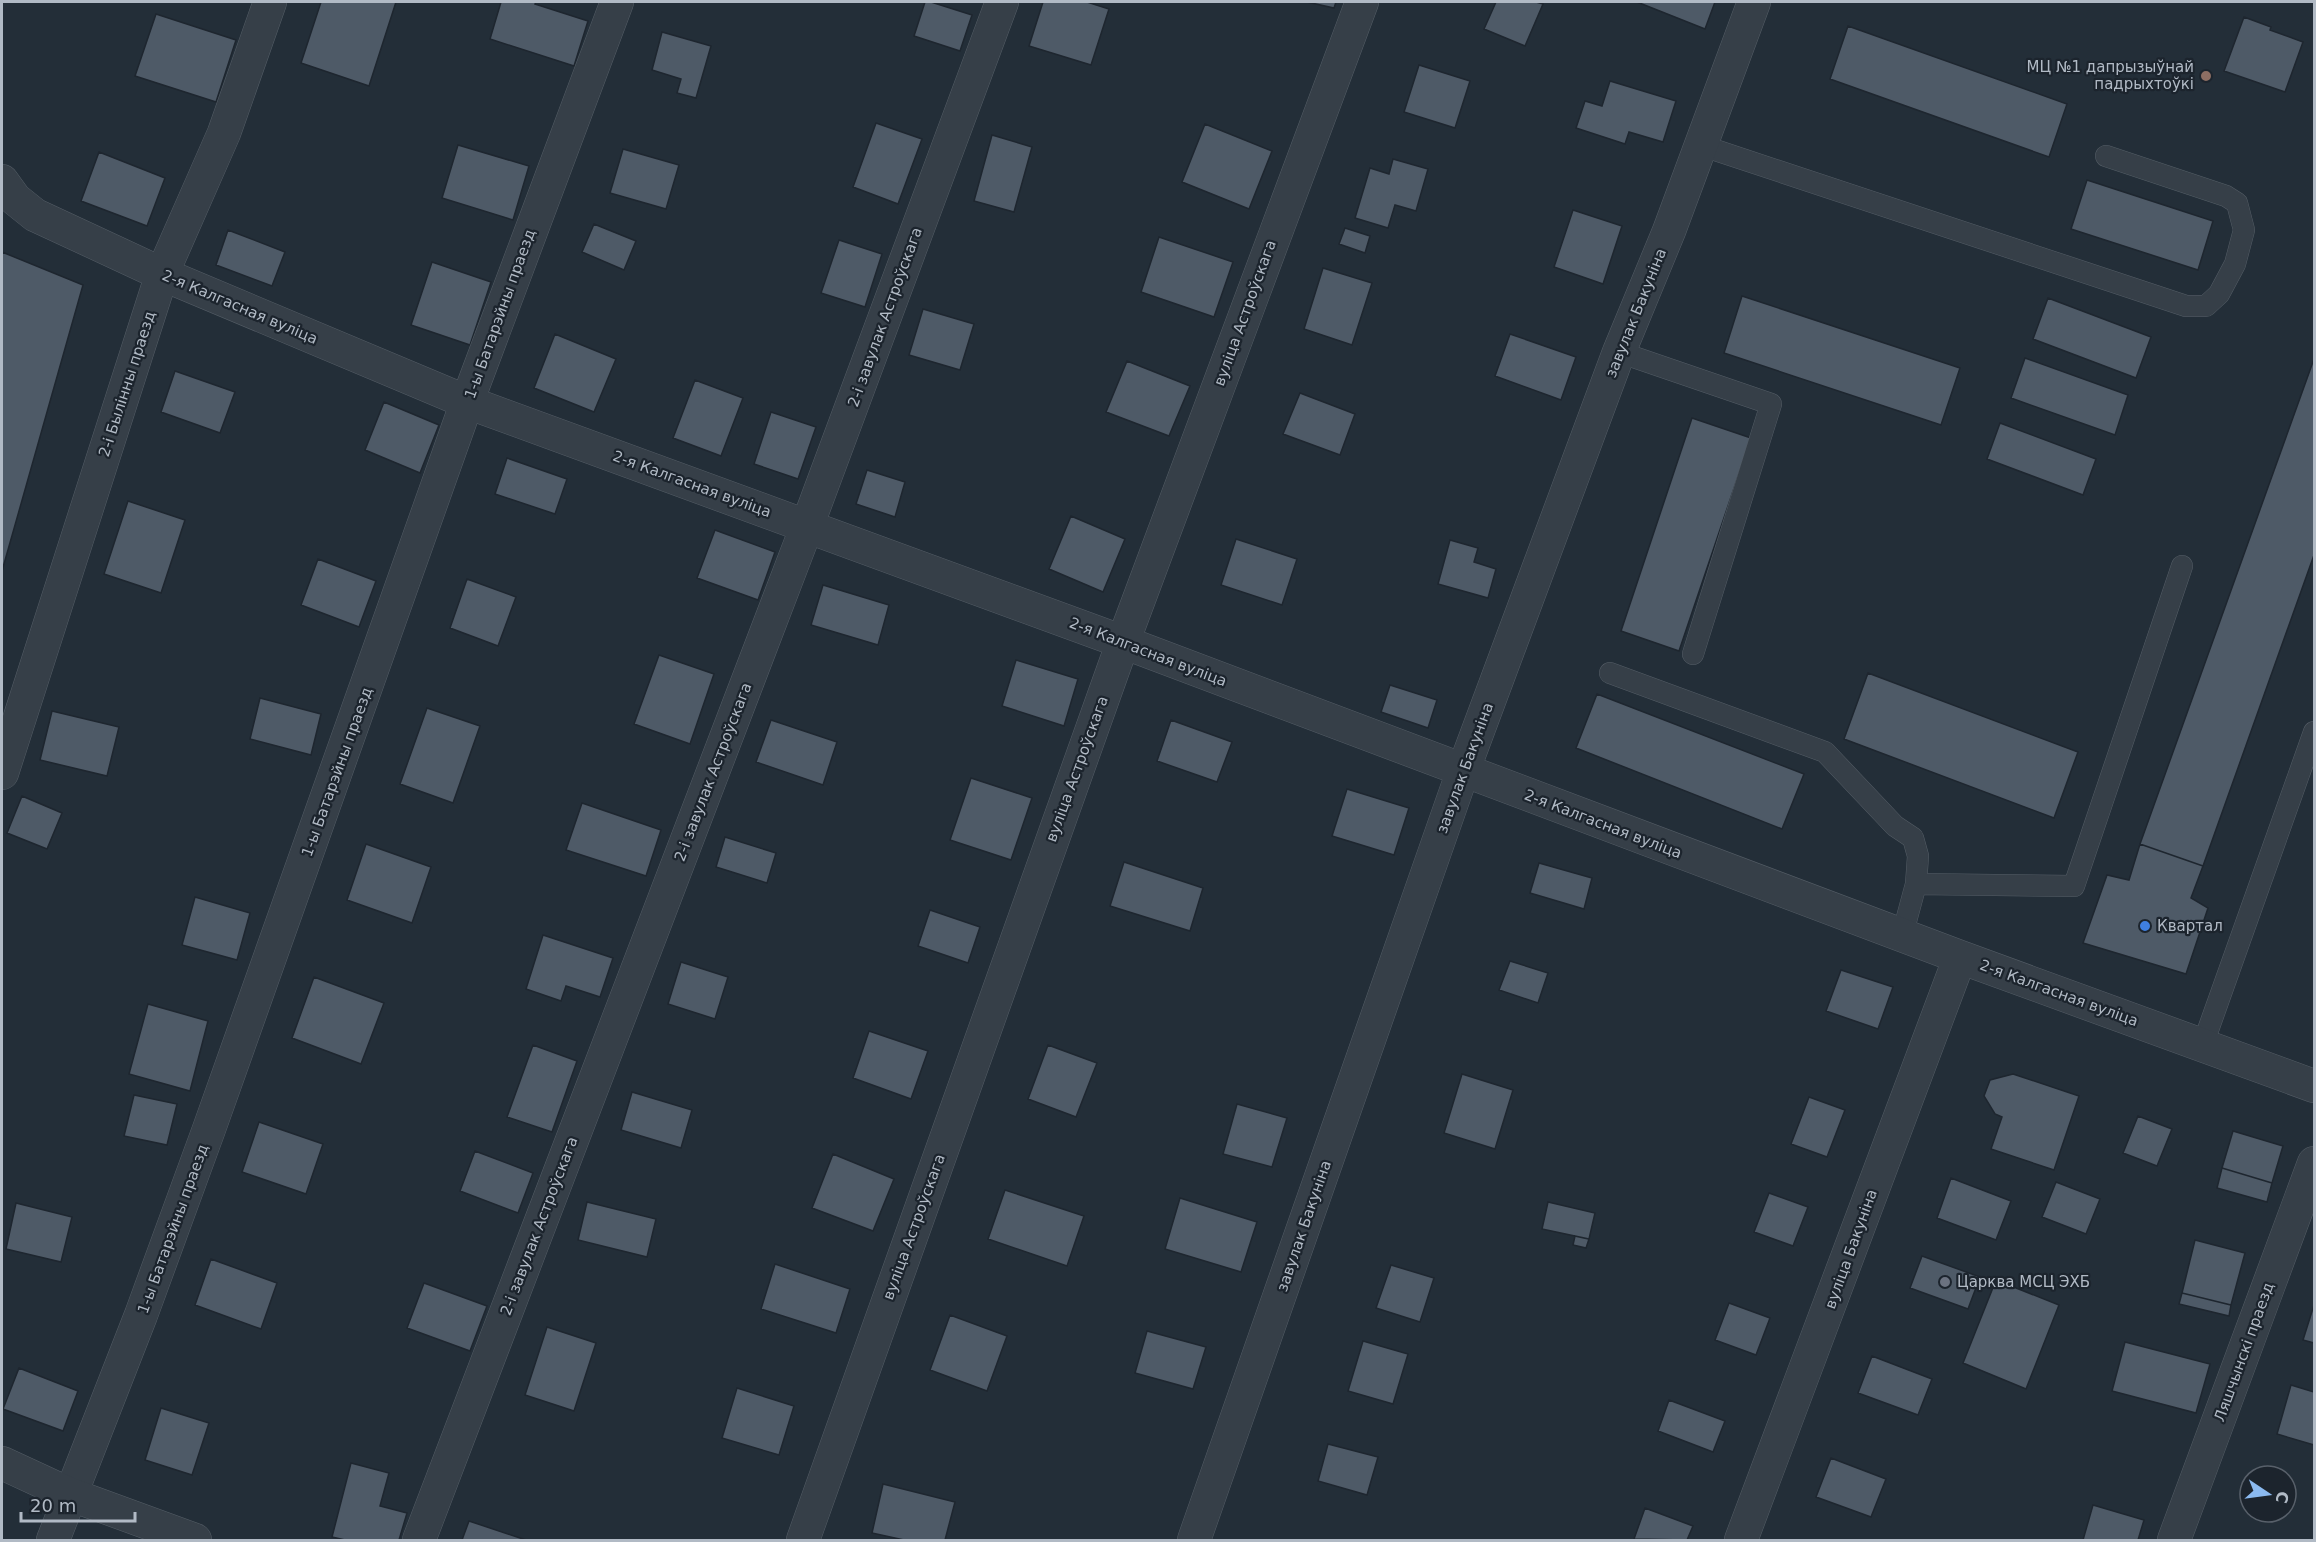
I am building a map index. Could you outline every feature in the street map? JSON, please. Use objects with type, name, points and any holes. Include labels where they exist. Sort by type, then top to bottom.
[{"type":"street","name":"2-і Былінны праезд","points":[[2,774],[162,274],[224,133],[270,2]]},
{"type":"street","name":"1-ы Батарэйны праезд","points":[[53,1540],[69,1494],[141,1315],[467,402],[617,2]]},
{"type":"street","name":"2-і завулак Астроўскага","points":[[418,1540],[807,526],[1002,2]]},
{"type":"street","name":"вуліца Астроўскага","points":[[802,1540],[1123,642],[1362,2]]},
{"type":"street","name":"завулак Бакуніна","points":[[1194,1540],[1463,771],[1754,2]]},
{"type":"street","name":"2-я Калгасная вуліца","points":[[2,181],[15,199],[35,215],[162,274],[467,402],[1123,642],[1902,936],[2314,1086]]},
{"type":"street","name":"вуліца Бакуніна","points":[[1741,1540],[1960,957]]},
{"type":"street","name":"Ляшчынскі праезд","points":[[2174,1540],[2314,1163]]},
{"type":"street","points":[[2,1463],[69,1494],[195,1540]]},
{"type":"lane","points":[[1701,145],[2186,306],[2206,306],[2219,294],[2235,264],[2244,230],[2237,203],[2226,196],[2106,156]]},
{"type":"lane","points":[[1620,352],[1771,404],[1693,654]]},
{"type":"lane","points":[[1916,884],[2074,886],[2182,566]]},
{"type":"lane","points":[[1610,673],[1826,752],[1895,826],[1913,838],[1918,856],[1916,884],[1902,936]]},
{"type":"lane","points":[[2203,1044],[2314,732]]},
{"type":"building","points":[[321,2],[396,2],[369,86],[301,63]]},
{"type":"building","points":[[501,2],[536,2],[535,4],[588,21],[574,66],[490,39]]},
{"type":"building","points":[[925,2],[972,15],[960,51],[914,36]]},
{"type":"building","points":[[1043,2],[1087,2],[1109,9],[1091,65],[1029,46]]},
{"type":"building","points":[[1307,2],[1336,2],[1334,8]]},
{"type":"building","points":[[1496,2],[1543,4],[1525,46],[1484,29]]},
{"type":"building","points":[[1637,2],[1715,2],[1705,29]]},
{"type":"building","points":[[156,14],[236,40],[216,102],[135,76]]},
{"type":"building","points":[[2244,17],[2271,27],[2270,30],[2303,42],[2285,92],[2224,71]]},
{"type":"building","points":[[1848,26],[2067,104],[2049,157],[1830,79]]},
{"type":"building","points":[[662,32],[711,46],[696,98],[677,93],[681,79],[652,70]]},
{"type":"building","points":[[1419,65],[1470,81],[1455,128],[1404,112]]},
{"type":"building","points":[[1610,81],[1676,101],[1663,142],[1629,132],[1625,144],[1576,128],[1585,101],[1602,106]]},
{"type":"building","points":[[876,123],[922,139],[898,204],[853,187]]},
{"type":"building","points":[[1205,124],[1272,151],[1249,209],[1182,182]]},
{"type":"building","points":[[992,135],[1032,147],[1014,212],[974,201]]},
{"type":"building","points":[[458,145],[529,166],[513,220],[442,198]]},
{"type":"building","points":[[623,149],[679,165],[666,209],[610,193]]},
{"type":"building","points":[[99,152],[165,178],[147,226],[81,201]]},
{"type":"building","points":[[1393,159],[1428,169],[1416,211],[1395,205],[1388,228],[1355,218],[1370,168],[1389,174]]},
{"type":"building","points":[[2087,180],[2213,221],[2198,270],[2071,229]]},
{"type":"building","points":[[1573,210],[1622,226],[1603,284],[1554,267]]},
{"type":"building","points":[[594,224],[636,241],[624,270],[582,252]]},
{"type":"building","points":[[1345,228],[1370,236],[1365,253],[1339,244]]},
{"type":"building","points":[[228,230],[285,252],[272,286],[216,265]]},
{"type":"building","points":[[1159,237],[1233,262],[1214,317],[1141,292]]},
{"type":"building","points":[[839,240],[882,254],[865,307],[821,293]]},
{"type":"building","points":[[2,252],[83,285],[2,571]]},
{"type":"building","points":[[432,262],[491,282],[470,345],[411,325]]},
{"type":"building","points":[[1323,268],[1372,283],[1352,345],[1304,329]]},
{"type":"building","points":[[1742,296],[1960,368],[1941,425],[1724,353]]},
{"type":"building","points":[[2048,298],[2151,337],[2136,378],[2033,339]]},
{"type":"building","points":[[923,309],[974,324],[960,370],[909,355]]},
{"type":"building","points":[[555,334],[616,359],[594,412],[534,388]]},
{"type":"building","points":[[1510,334],[1576,357],[1561,400],[1495,376]]},
{"type":"building","points":[[2025,358],[2128,395],[2115,435],[2011,398]]},
{"type":"building","points":[[2314,359],[2314,555],[2203,866],[2140,844]]},
{"type":"building","points":[[1127,361],[1190,386],[1169,436],[1106,412]]},
{"type":"building","points":[[175,371],[235,392],[220,433],[161,412]]},
{"type":"building","points":[[695,380],[743,398],[721,456],[673,438]]},
{"type":"building","points":[[1300,393],[1355,414],[1340,455],[1283,434]]},
{"type":"building","points":[[384,402],[439,425],[420,473],[365,450]]},
{"type":"building","points":[[771,412],[816,427],[798,479],[754,464]]},
{"type":"building","points":[[1692,418],[1751,438],[1679,651],[1621,631]]},
{"type":"building","points":[[2000,423],[2096,459],[2083,495],[1987,459]]},
{"type":"building","points":[[507,458],[567,479],[555,514],[495,494]]},
{"type":"building","points":[[867,470],[905,482],[895,517],[856,504]]},
{"type":"building","points":[[128,501],[185,520],[161,593],[104,574]]},
{"type":"building","points":[[1071,516],[1125,539],[1103,592],[1049,569]]},
{"type":"building","points":[[715,530],[775,552],[758,600],[697,578]]},
{"type":"building","points":[[1236,539],[1297,559],[1282,605],[1221,585]]},
{"type":"building","points":[[1450,540],[1478,548],[1474,562],[1496,569],[1488,598],[1438,584]]},
{"type":"building","points":[[318,559],[376,581],[359,627],[301,605]]},
{"type":"building","points":[[467,579],[516,597],[498,646],[450,628]]},
{"type":"building","points":[[823,585],[889,605],[878,645],[811,625]]},
{"type":"building","points":[[659,655],[714,674],[690,744],[634,724]]},
{"type":"building","points":[[1016,660],[1078,679],[1064,726],[1002,706]]},
{"type":"building","points":[[1868,673],[2078,752],[2054,818],[1844,739]]},
{"type":"building","points":[[1390,685],[1437,700],[1428,728],[1381,712]]},
{"type":"building","points":[[1597,694],[1804,774],[1782,829],[1576,748]]},
{"type":"building","points":[[260,698],[321,714],[311,755],[250,739]]},
{"type":"building","points":[[427,708],[480,726],[453,803],[400,784]]},
{"type":"building","points":[[52,711],[119,727],[107,776],[40,760]]},
{"type":"building","points":[[771,720],[837,742],[823,785],[756,762]]},
{"type":"building","points":[[1171,720],[1232,742],[1217,782],[1157,761]]},
{"type":"building","points":[[971,778],[1032,798],[1011,860],[950,840]]},
{"type":"building","points":[[1347,789],[1409,808],[1394,855],[1332,836]]},
{"type":"building","points":[[22,796],[62,813],[47,849],[7,833]]},
{"type":"building","points":[[582,803],[661,830],[646,876],[566,850]]},
{"type":"building","points":[[725,837],[776,853],[767,883],[716,867]]},
{"type":"building","points":[[366,844],[431,867],[412,923],[347,900]]},
{"type":"building","name":"Квартал","points":[[2140,844],[2203,866],[2191,898],[2208,908],[2186,974],[2083,943],[2107,875],[2129,880]]},
{"type":"building","points":[[1124,862],[1203,888],[1190,931],[1110,906]]},
{"type":"building","points":[[1539,863],[1592,878],[1584,909],[1530,893]]},
{"type":"building","points":[[195,897],[250,913],[237,960],[182,945]]},
{"type":"building","points":[[930,910],[980,927],[968,963],[918,946]]},
{"type":"building","points":[[543,935],[613,958],[600,997],[566,986],[561,1001],[526,989]]},
{"type":"building","points":[[1510,961],[1548,973],[1538,1003],[1499,990]]},
{"type":"building","points":[[681,962],[728,977],[715,1019],[668,1004]]},
{"type":"building","points":[[1841,970],[1893,987],[1878,1029],[1826,1011]]},
{"type":"building","points":[[314,977],[384,1003],[361,1064],[292,1038]]},
{"type":"building","points":[[148,1004],[208,1021],[190,1091],[129,1074]]},
{"type":"building","points":[[869,1031],[928,1051],[911,1099],[853,1078]]},
{"type":"building","points":[[533,1045],[577,1061],[552,1132],[507,1117]]},
{"type":"building","points":[[1048,1045],[1097,1063],[1076,1117],[1028,1099]]},
{"type":"building","points":[[1462,1074],[1513,1090],[1495,1149],[1444,1133]]},
{"type":"building","points":[[2013,1074],[2079,1096],[2054,1170],[1991,1149],[2002,1117],[1995,1114],[1984,1096],[1990,1080]]},
{"type":"building","points":[[632,1092],[692,1110],[681,1148],[621,1130]]},
{"type":"building","points":[[134,1095],[177,1104],[167,1145],[124,1136]]},
{"type":"building","points":[[1809,1097],[1845,1110],[1827,1157],[1791,1144]]},
{"type":"building","points":[[1237,1104],[1287,1118],[1272,1167],[1223,1154]]},
{"type":"building","points":[[2138,1116],[2172,1129],[2157,1166],[2123,1153]]},
{"type":"building","points":[[259,1122],[323,1144],[306,1194],[242,1172]]},
{"type":"building","points":[[2233,1131],[2283,1146],[2272,1183],[2222,1168]]},
{"type":"building","points":[[475,1151],[533,1173],[518,1213],[460,1191]]},
{"type":"building","points":[[833,1154],[894,1179],[873,1231],[812,1208]]},
{"type":"building","points":[[2222,1168],[2272,1183],[2267,1202],[2217,1188]]},
{"type":"building","points":[[1951,1178],[2011,1201],[1996,1240],[1937,1218]]},
{"type":"building","points":[[2056,1182],[2100,1199],[2086,1234],[2042,1217]]},
{"type":"building","points":[[1005,1190],[1084,1216],[1067,1266],[988,1239]]},
{"type":"building","points":[[1769,1193],[1808,1207],[1793,1246],[1754,1232]]},
{"type":"building","points":[[1180,1198],[1257,1222],[1241,1272],[1165,1249]]},
{"type":"building","points":[[587,1202],[656,1219],[647,1257],[578,1240]]},
{"type":"building","points":[[1548,1202],[1595,1213],[1589,1239],[1542,1229]]},
{"type":"building","points":[[16,1203],[72,1217],[61,1262],[6,1249]]},
{"type":"building","points":[[1575,1236],[1589,1239],[1586,1248],[1573,1245]]},
{"type":"building","points":[[2195,1240],[2245,1253],[2231,1305],[2182,1293]]},
{"type":"building","name":"Царква МСЦ ЭХБ","points":[[1922,1256],[1980,1277],[1968,1309],[1910,1288]]},
{"type":"building","points":[[211,1259],[277,1283],[261,1329],[195,1305]]},
{"type":"building","points":[[775,1264],[850,1289],[836,1333],[761,1309]]},
{"type":"building","points":[[1391,1265],[1434,1278],[1420,1322],[1376,1308]]},
{"type":"building","points":[[1996,1280],[2059,1305],[2026,1389],[1963,1363]]},
{"type":"building","points":[[424,1283],[487,1306],[470,1351],[407,1328]]},
{"type":"building","points":[[2182,1293],[2231,1305],[2229,1316],[2179,1304]]},
{"type":"building","points":[[1729,1303],[1770,1318],[1756,1355],[1715,1340]]},
{"type":"building","points":[[2314,1305],[2314,1343],[2303,1340]]},
{"type":"building","points":[[950,1315],[1007,1336],[987,1391],[930,1370]]},
{"type":"building","points":[[547,1327],[596,1343],[574,1411],[525,1395]]},
{"type":"building","points":[[1147,1331],[1206,1347],[1193,1389],[1135,1373]]},
{"type":"building","points":[[1363,1341],[1408,1354],[1393,1404],[1348,1391]]},
{"type":"building","points":[[2125,1342],[2210,1364],[2196,1413],[2112,1391]]},
{"type":"building","points":[[1872,1356],[1932,1379],[1918,1415],[1858,1393]]},
{"type":"building","points":[[19,1368],[78,1391],[63,1431],[3,1409]]},
{"type":"building","points":[[2291,1385],[2314,1392],[2314,1445],[2277,1434]]},
{"type":"building","points":[[737,1388],[794,1406],[779,1455],[722,1438]]},
{"type":"building","points":[[1669,1400],[1725,1421],[1713,1452],[1658,1431]]},
{"type":"building","points":[[161,1408],[209,1423],[192,1475],[145,1460]]},
{"type":"building","points":[[1328,1444],[1378,1457],[1367,1495],[1318,1481]]},
{"type":"building","points":[[1831,1458],[1886,1479],[1871,1517],[1816,1497]]},
{"type":"building","points":[[351,1463],[389,1473],[380,1506],[407,1513],[399,1540],[345,1540],[332,1537]]},
{"type":"building","points":[[883,1484],[955,1502],[945,1540],[904,1540],[872,1533]]},
{"type":"building","points":[[2093,1505],[2144,1520],[2138,1540],[2083,1540]]},
{"type":"building","points":[[1645,1508],[1693,1526],[1687,1540],[1634,1539]]},
{"type":"building","points":[[469,1521],[526,1540],[462,1540]]},
{"type":"place","name":"МЦ №1 дапрызыўнай падрыхтоўкі","points":[[2206,76]]},
{"type":"place","name":"Квартал","points":[[2145,926]]},
{"type":"place","name":"Царква МСЦ ЭХБ","points":[[1945,1282]]}]
